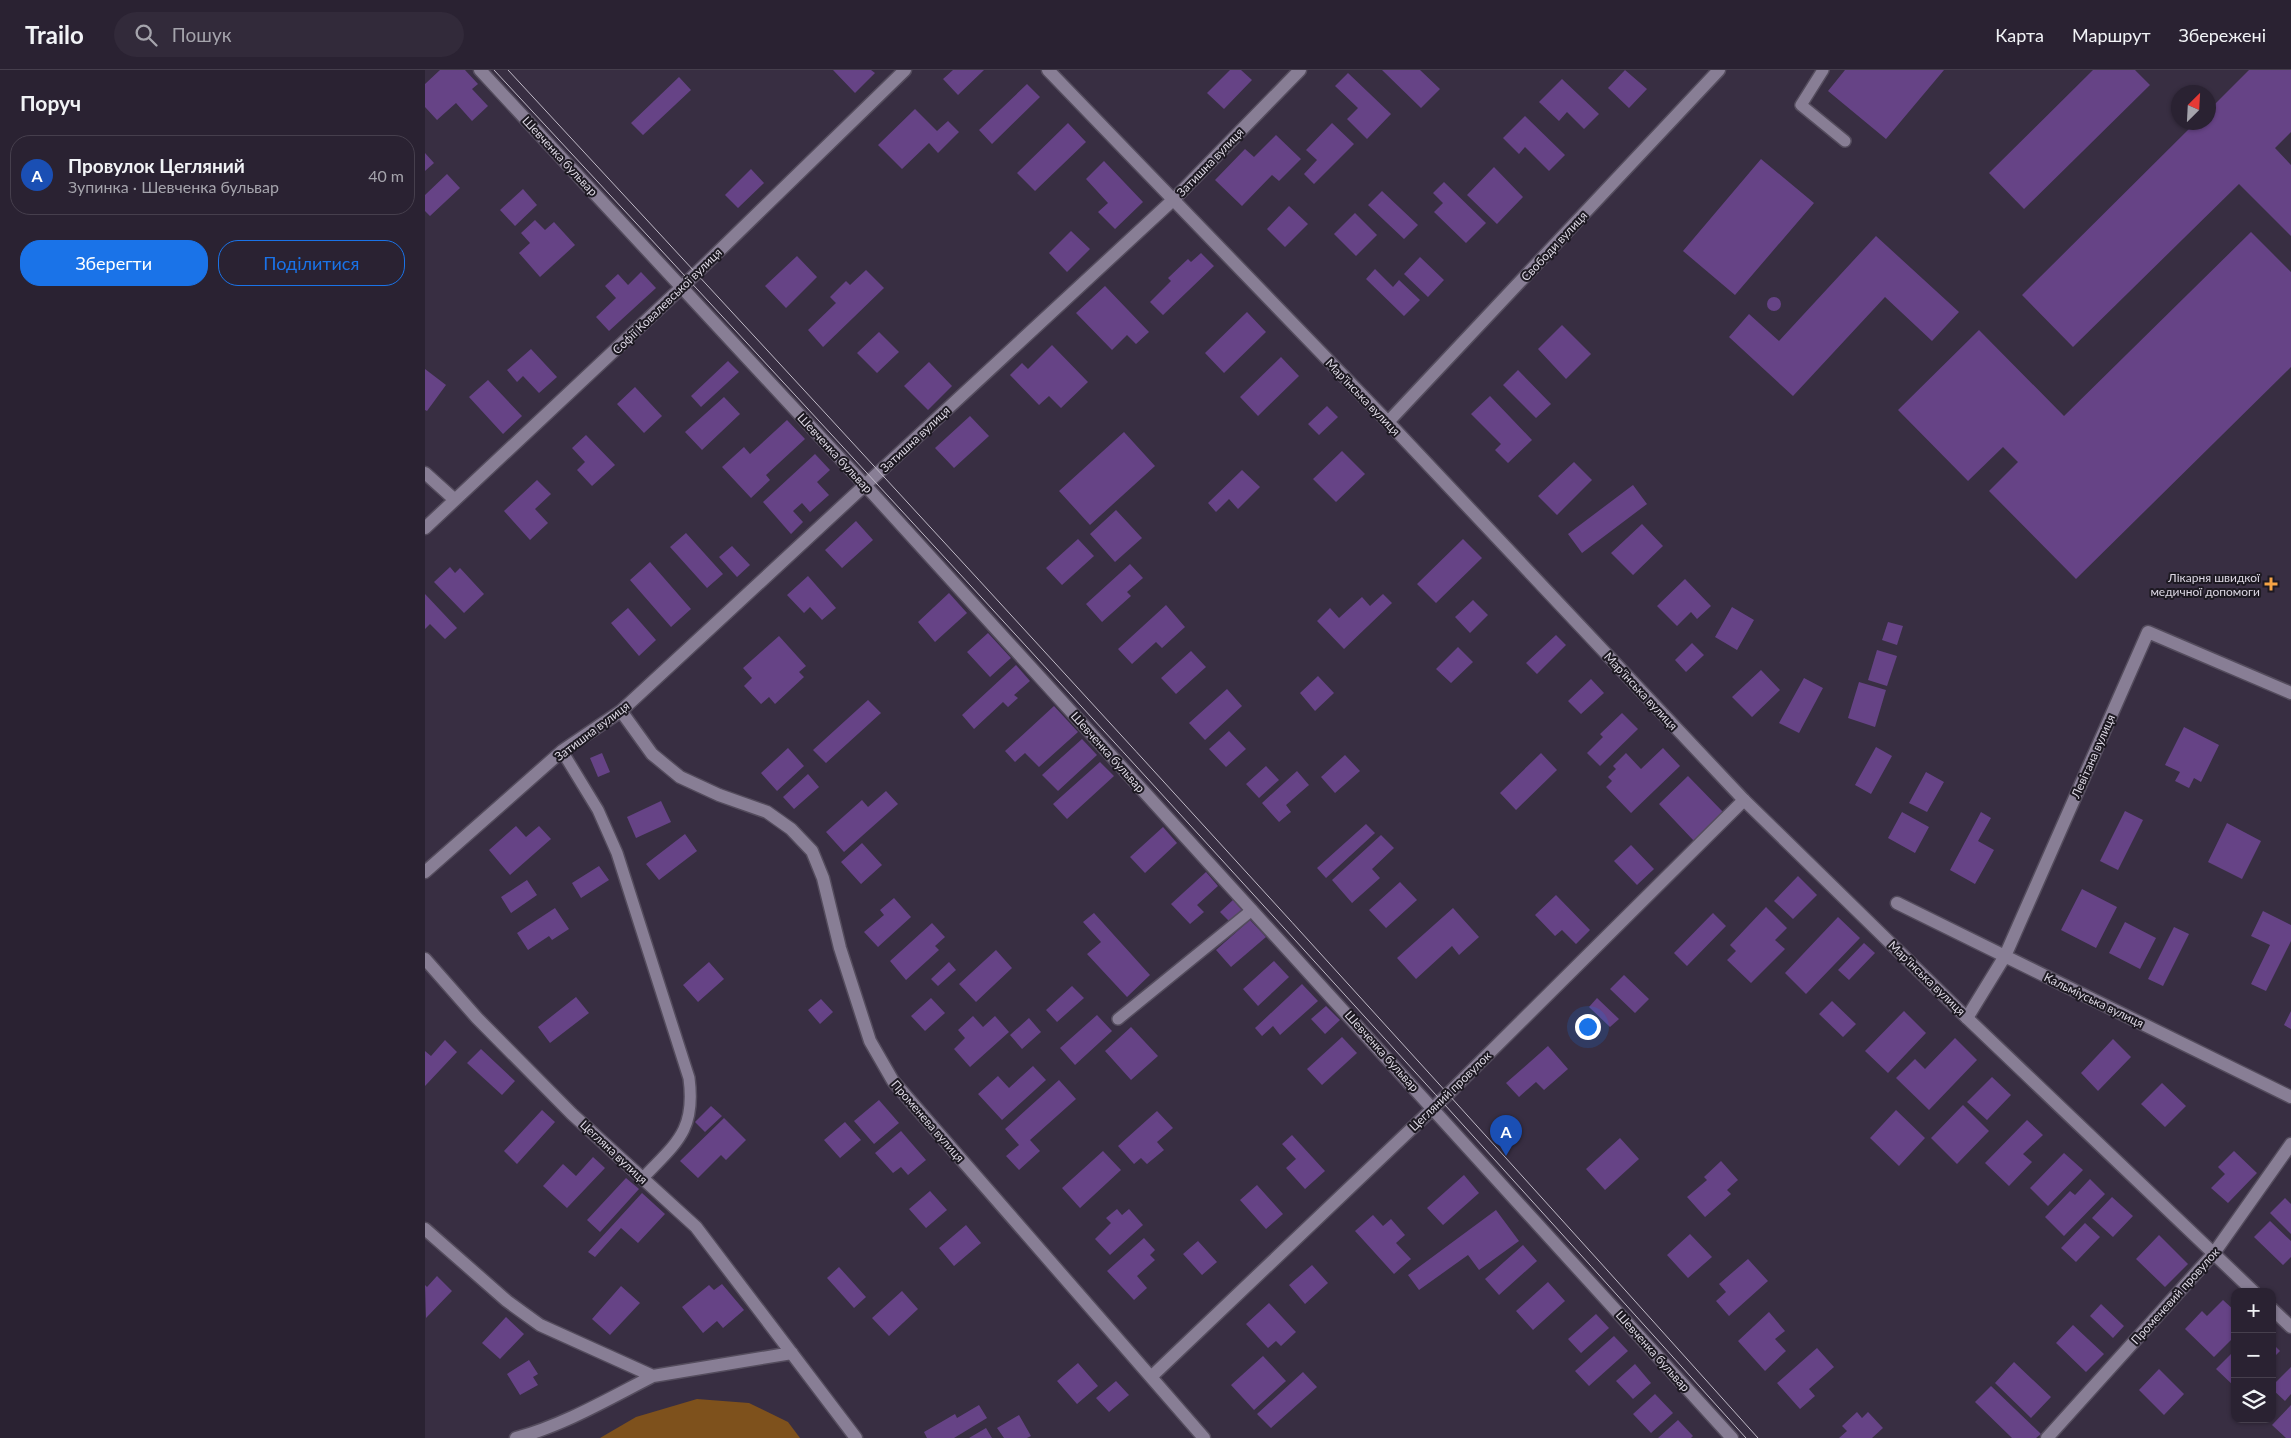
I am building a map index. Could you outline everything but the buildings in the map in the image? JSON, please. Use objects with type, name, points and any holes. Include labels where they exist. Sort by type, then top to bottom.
[{"type":"street","name":"Шевченка бульвар","points":[[480,70],[865,485],[1732,1438]]},
{"type":"street","name":"Софії Ковалевської вулиця","points":[[425,528],[682,288],[905,70]]},
{"type":"street","name":"Мар'їнська вулиця","points":[[1048,70],[1388,422],[1745,800],[1967,1018],[2250,1288]]},
{"type":"street","name":"Затишна вулиця","points":[[425,872],[562,751],[621,711],[1174,199],[1300,70]]},
{"type":"street","name":"Свободи вулиця","points":[[1388,422],[1719,70]]},
{"type":"street","points":[[425,473],[455,500]]},
{"type":"street","name":"Левітана вулиця","points":[[1967,1018],[2005,956],[2148,632],[2291,693]]},
{"type":"street","name":"Променева вулиця","points":[[621,711],[652,754],[681,777],[719,795],[767,812],[791,829],[811,852],[823,878],[840,948],[869,1041],[893,1081],[1204,1438]]},
{"type":"street","name":"Цегляний провулок","points":[[1151,1377],[1433,1108],[1745,800]]},
{"type":"street","name":"Кальміуська вулиця","points":[[1897,903],[2291,1097]]},
{"type":"street","name":"Цегляна вулиця","points":[[425,958],[483,1024],[572,1114],[696,1226],[856,1438]]},
{"type":"street","name":"Променевий провулок","points":[[2047,1438],[2214,1253],[2291,1144]]},
{"type":"street","points":[[425,1229],[507,1301],[540,1325],[653,1376]]},
{"type":"street","points":[[2276,1313],[2291,1327]]},
{"type":"street","points":[[516,1438],[536,1432],[576,1415],[653,1376],[792,1353]]},
{"type":"lane","points":[[1823,70],[1801,105],[1845,141]]},
{"type":"lane","points":[[562,751],[599,810],[617,853],[689,1078],[692,1099],[689,1120],[680,1139],[643,1178]]},
{"type":"lane","points":[[1118,1019],[1252,910]]},
{"type":"shaded area","points":[[697,1399],[749,1403],[788,1422],[800,1438],[600,1438],[636,1417]]},
{"type":"tram line","points":[[494,70],[1123,752],[1746,1438]]},
{"type":"tram line","points":[[508,70],[1136,751],[1758,1438]]},
{"type":"place","name":"Лікарня швидкої медичної допомоги","points":[[2271,584]]},
{"type":"place","name":"Провулок Цегляний","points":[[1506,1156]]}]
